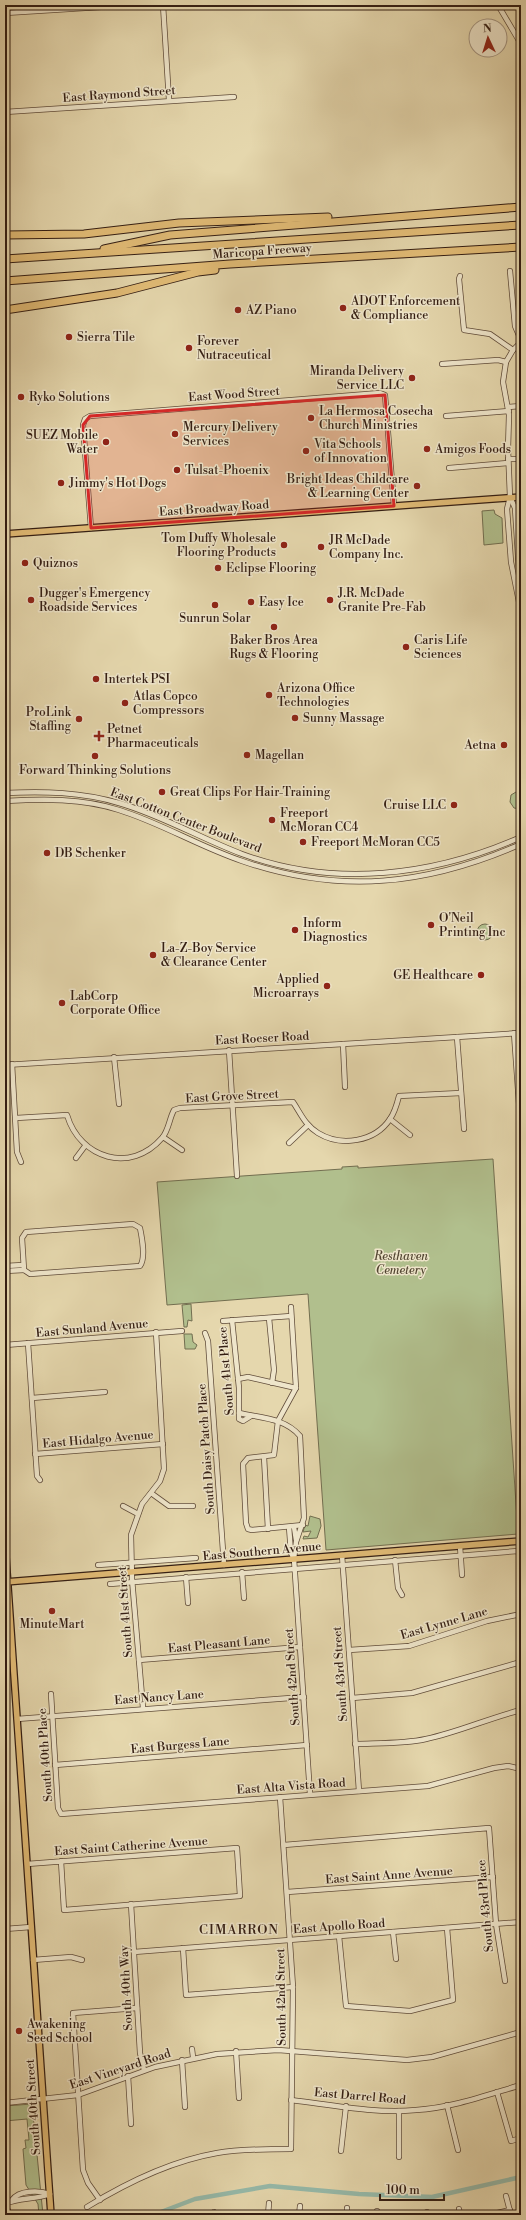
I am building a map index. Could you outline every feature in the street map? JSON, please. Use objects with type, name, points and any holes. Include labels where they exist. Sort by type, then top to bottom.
[{"type":"highway","points":[[68,255],[170,235],[521,207]]},
{"type":"highway","points":[[5,234],[84,234],[156,225],[226,221],[330,217],[370,219]]},
{"type":"highway","name":"Maricopa Freeway","points":[[5,259],[521,226]]},
{"type":"highway","name":"Maricopa Freeway","points":[[5,281],[230,264],[521,247]]},
{"type":"highway","points":[[5,310],[135,290],[198,272],[220,269],[230,264]]},
{"type":"main road","name":"East Broadway Road","points":[[5,534],[521,497]]},
{"type":"main road","name":"East Southern Avenue","points":[[6,1582],[521,1541]]},
{"type":"main road","name":"South 40th Street","points":[[5,1543],[6,1582],[17,1719],[51,2215]]},
{"type":"street","points":[[5,13],[133,5]]},
{"type":"street","points":[[163,5],[169,100]]},
{"type":"street","points":[[498,5],[521,44]]},
{"type":"street","name":"East Raymond Street","points":[[5,112],[169,100],[234,97]]},
{"type":"street","points":[[510,271],[515,326],[521,341],[513,350],[506,362],[503,382],[508,409],[510,497],[507,509],[511,562],[521,612]]},
{"type":"street","points":[[460,276],[459,279],[464,330],[486,333],[513,350]]},
{"type":"street","points":[[442,364],[498,360],[506,362]]},
{"type":"street","name":"East Wood Street","points":[[91,528],[83,425],[85,419],[95,414],[380,393],[385,395],[394,506]]},
{"type":"street","points":[[446,416],[508,409],[521,406]]},
{"type":"street","points":[[449,468],[521,458]]},
{"type":"street","points":[[510,497],[515,510],[520,587],[518,592]]},
{"type":"street","name":"East Cotton Center Boulevard","points":[[5,793],[70,793],[106,800],[149,814],[243,854],[293,868],[330,873],[372,874],[431,867],[469,857],[521,836]]},
{"type":"street","name":"East Cotton Center Boulevard","points":[[5,801],[58,799],[118,809],[147,820],[240,861],[271,870],[329,881],[366,882],[402,880],[435,874],[470,865],[521,844]]},
{"type":"street","points":[[514,1033],[521,1132]]},
{"type":"street","name":"East Roeser Road","points":[[5,1065],[114,1057],[521,1033]]},
{"type":"street","points":[[457,1037],[464,1129]]},
{"type":"street","points":[[343,1044],[345,1087]]},
{"type":"street","points":[[229,1050],[237,1176]]},
{"type":"street","points":[[114,1057],[119,1104]]},
{"type":"street","points":[[12,1064],[17,1152],[21,1162]]},
{"type":"street","name":"East Grove Street","points":[[16,1118],[67,1115],[71,1128],[85,1146],[98,1154],[116,1158],[136,1156],[152,1148],[163,1137],[174,1110],[293,1102],[308,1125],[318,1134],[335,1140],[353,1141],[370,1136],[382,1129],[390,1119],[399,1096],[461,1093]]},
{"type":"street","points":[[390,1119],[410,1135]]},
{"type":"street","points":[[289,1143],[308,1125]]},
{"type":"street","points":[[163,1137],[182,1150]]},
{"type":"street","points":[[76,1158],[85,1146]]},
{"type":"street","points":[[5,1266],[25,1269],[30,1274],[140,1266],[143,1259],[141,1234],[137,1225],[99,1226],[23,1234],[25,1269]]},
{"type":"street","points":[[5,1271],[12,1268]]},
{"type":"street","points":[[240,1413],[278,1421],[292,1426],[300,1436],[304,1511],[303,1525],[268,1529],[248,1529],[246,1523],[243,1465],[246,1460],[274,1455],[278,1421],[296,1388],[291,1307]]},
{"type":"street","points":[[223,1321],[291,1316]]},
{"type":"street","points":[[269,1318],[274,1370],[272,1383]]},
{"type":"street","name":"South 41st Place","points":[[232,1320],[238,1379],[240,1420],[243,1421],[251,1416]]},
{"type":"street","name":"East Sunland Avenue","points":[[5,1345],[182,1331]]},
{"type":"street","name":"South 41st Street","points":[[143,1708],[132,1581],[131,1536],[138,1514],[164,1473],[156,1332]]},
{"type":"street","name":"South Daisy Patch Place","points":[[205,1334],[208,1341],[224,1565]]},
{"type":"street","points":[[28,1343],[35,1454],[37,1476],[40,1480]]},
{"type":"street","points":[[238,1379],[248,1377],[296,1388]]},
{"type":"street","points":[[32,1398],[105,1392]]},
{"type":"street","name":"East Hidalgo Avenue","points":[[35,1454],[162,1444]]},
{"type":"street","points":[[264,1457],[268,1529]]},
{"type":"street","points":[[151,1493],[169,1506],[194,1506]]},
{"type":"street","points":[[123,1506],[138,1514]]},
{"type":"street","name":"South 42nd Street","points":[[303,1525],[296,1542],[294,1559],[310,1794]]},
{"type":"street","name":"South 42nd Street","points":[[291,1527],[296,1542]]},
{"type":"street","name":"South 42nd Street","points":[[291,1527],[291,1553],[294,1559]]},
{"type":"street","points":[[460,1546],[462,1575]]},
{"type":"street","name":"East Southern Avenue","points":[[110,1584],[518,1550],[521,1562]]},
{"type":"street","name":"South 43rd Street","points":[[342,1555],[359,1792]]},
{"type":"street","name":"East Southern Avenue","points":[[98,1566],[196,1558]]},
{"type":"street","points":[[395,1560],[398,1588],[402,1596]]},
{"type":"street","points":[[242,1572],[244,1598]]},
{"type":"street","points":[[186,1577],[188,1603]]},
{"type":"street","name":"East Lynne Lane","points":[[349,1650],[409,1646],[488,1621],[521,1614]]},
{"type":"street","name":"East Pleasant Lane","points":[[139,1660],[300,1647]]},
{"type":"street","points":[[352,1698],[412,1693],[521,1662]]},
{"type":"street","name":"South 40th Place","points":[[51,1694],[58,1808],[61,1814]]},
{"type":"street","name":"East Nancy Lane","points":[[17,1719],[143,1708],[304,1697]]},
{"type":"street","points":[[355,1744],[424,1739],[454,1732],[501,1715],[521,1710]]},
{"type":"street","name":"East Burgess Lane","points":[[55,1765],[307,1745]]},
{"type":"street","name":"East Alta Vista Road","points":[[61,1814],[428,1786],[494,1768],[508,1766],[521,1769]]},
{"type":"street","name":"South 42nd Street","points":[[100,2200],[143,2177],[189,2160],[217,2153],[257,2149],[291,2149],[293,1987],[291,1940],[280,1797]]},
{"type":"street","name":"South 43rd Place","points":[[284,1845],[489,1828],[496,1924],[500,1958],[505,1981]]},
{"type":"street","name":"East Saint Catherine Avenue","points":[[27,1864],[237,1848],[240,1896],[131,1904]]},
{"type":"street","points":[[61,1861],[64,1910],[131,1904]]},
{"type":"street","name":"East Saint Anne Avenue","points":[[287,1892],[493,1877]]},
{"type":"street","name":"South 40th Way","points":[[131,1904],[140,2053],[144,2070]]},
{"type":"street","name":"East Apollo Road","points":[[134,1952],[521,1922]]},
{"type":"street","points":[[5,1929],[31,1927]]},
{"type":"street","points":[[339,1936],[346,2006],[410,2011],[453,2000],[447,1928]]},
{"type":"street","points":[[393,1932],[396,1959]]},
{"type":"street","points":[[182,1948],[186,1996],[293,1987]]},
{"type":"street","points":[[33,1960],[71,1957],[82,1960]]},
{"type":"street","points":[[87,2207],[100,2200],[88,2183],[83,2170],[72,2012],[137,2008]]},
{"type":"street","name":"East Vineyard Road","points":[[5,2103],[78,2095],[144,2070],[194,2057],[236,2051],[292,2050],[407,2060],[432,2057],[521,2032]]},
{"type":"street","points":[[192,2049],[194,2057]]},
{"type":"street","points":[[236,2051],[240,2098]]},
{"type":"street","points":[[182,2060],[185,2106]]},
{"type":"street","points":[[128,2076],[131,2124]]},
{"type":"street","name":"East Darrel Road","points":[[291,2100],[399,2111],[426,2109],[447,2105],[521,2085]]},
{"type":"street","points":[[497,2092],[511,2141],[521,2138]]},
{"type":"street","points":[[447,2105],[458,2150]]},
{"type":"street","points":[[341,2152],[346,2106]]},
{"type":"street","points":[[399,2111],[399,2157]]},
{"type":"street","points":[[10,2215],[5,2204],[20,2194],[27,2195],[42,2191],[50,2194]]},
{"type":"street","points":[[489,2215],[511,2212],[506,2196]]},
{"type":"street","points":[[268,2215],[269,2203]]},
{"type":"street","points":[[299,2215],[300,2206]]},
{"type":"street","points":[[347,2215],[348,2208]]},
{"type":"street","points":[[459,2209],[460,2215]]},
{"type":"highlighted area","points":[[385,395],[394,506],[91,528],[83,425],[90,416]]},
{"type":"green space","points":[[494,510],[495,514],[502,518],[503,543],[484,545],[482,511]]},
{"type":"green space","points":[[516,792],[521,792],[520,809],[514,808],[510,802],[511,795]]},
{"type":"green space","points":[[482,924],[488,924],[493,929],[491,938],[488,940],[482,940],[477,935],[477,929]]},
{"type":"green space","name":"Resthaven Cemetery","points":[[493,1159],[518,1534],[326,1550],[308,1294],[167,1305],[157,1182],[342,1169],[342,1167],[358,1166],[358,1168]]},
{"type":"green space","points":[[191,1304],[192,1321],[188,1320],[187,1327],[184,1327],[182,1305]]},
{"type":"green space","points":[[184,1334],[192,1334],[193,1342],[197,1345],[195,1349],[185,1349]]},
{"type":"green space","points":[[310,1516],[320,1519],[321,1526],[317,1538],[303,1539],[304,1536],[308,1537],[311,1531],[303,1532],[305,1525],[308,1526]]},
{"type":"green space","points":[[32,2104],[43,2215],[39,2215],[38,2204],[26,2185],[23,2149],[26,2148],[25,2140],[29,2140],[27,2119],[5,2121],[5,2106]]},
{"type":"waterway","points":[[153,2215],[195,2199],[270,2186],[359,2194],[432,2197],[521,2177]]},
{"type":"place","name":"ADOT Enforcement & Compliance","points":[[343,308]]},
{"type":"place","name":"AZ Piano","points":[[238,310]]},
{"type":"place","name":"Sierra Tile","points":[[69,337]]},
{"type":"place","name":"Forever Nutraceutical","points":[[189,348]]},
{"type":"place","name":"Miranda Delivery Service LLC","points":[[412,378]]},
{"type":"place","name":"Ryko Solutions","points":[[21,397]]},
{"type":"place","name":"La Hermosa Cosecha Church Ministries","points":[[311,418]]},
{"type":"place","name":"Mercury Delivery Services","points":[[175,434]]},
{"type":"place","name":"SUEZ Mobile Water","points":[[106,442]]},
{"type":"place","name":"Amigos Foods","points":[[427,449]]},
{"type":"place","name":"Vita Schools of Innovation","points":[[306,451]]},
{"type":"place","name":"Tulsat-Phoenix","points":[[177,470]]},
{"type":"place","name":"Jimmy's Hot Dogs","points":[[61,483]]},
{"type":"place","name":"Bright Ideas Childcare & Learning Center","points":[[417,486]]},
{"type":"place","name":"Tom Duffy Wholesale Flooring Products","points":[[284,545]]},
{"type":"place","name":"JR McDade Company Inc.","points":[[321,547]]},
{"type":"place","name":"Quiznos","points":[[25,563]]},
{"type":"place","name":"Eclipse Flooring","points":[[218,568]]},
{"type":"place","name":"Dugger's Emergency Roadside Services","points":[[31,600]]},
{"type":"place","name":"J.R. McDade Granite Pre-Fab","points":[[330,600]]},
{"type":"place","name":"Easy Ice","points":[[251,602]]},
{"type":"place","name":"Sunrun Solar","points":[[215,605]]},
{"type":"place","name":"Baker Bros Area Rugs & Flooring","points":[[274,627]]},
{"type":"place","name":"Caris Life Sciences","points":[[406,647]]},
{"type":"place","name":"Intertek PSI","points":[[96,679]]},
{"type":"place","name":"Arizona Office Technologies","points":[[269,695]]},
{"type":"place","name":"Atlas Copco Compressors","points":[[125,703]]},
{"type":"place","name":"Sunny Massage","points":[[295,718]]},
{"type":"place","name":"ProLink Staffing","points":[[79,719]]},
{"type":"place","name":"Petnet Pharmaceuticals","points":[[99,736]]},
{"type":"place","name":"Aetna","points":[[504,745]]},
{"type":"place","name":"Magellan","points":[[247,755]]},
{"type":"place","name":"Forward Thinking Solutions","points":[[95,756]]},
{"type":"place","name":"Great Clips For Hair-Training","points":[[162,792]]},
{"type":"place","name":"Cruise LLC","points":[[454,805]]},
{"type":"place","name":"Freeport McMoran CC4","points":[[272,820]]},
{"type":"place","name":"Freeport McMoran CC5","points":[[303,842]]},
{"type":"place","name":"DB Schenker","points":[[47,853]]},
{"type":"place","name":"O'Neil Printing Inc","points":[[431,925]]},
{"type":"place","name":"Inform Diagnostics","points":[[295,930]]},
{"type":"place","name":"La-Z-Boy Service & Clearance Center","points":[[153,955]]},
{"type":"place","name":"GE Healthcare","points":[[481,975]]},
{"type":"place","name":"Applied Microarrays","points":[[327,986]]},
{"type":"place","name":"LabCorp Corporate Office","points":[[62,1003]]},
{"type":"place","name":"MinuteMart","points":[[52,1611]]},
{"type":"place","name":"Awakening Seed School","points":[[19,2031]]},
{"type":"district","name":"CIMARRON","points":[[239,1929]]}]
